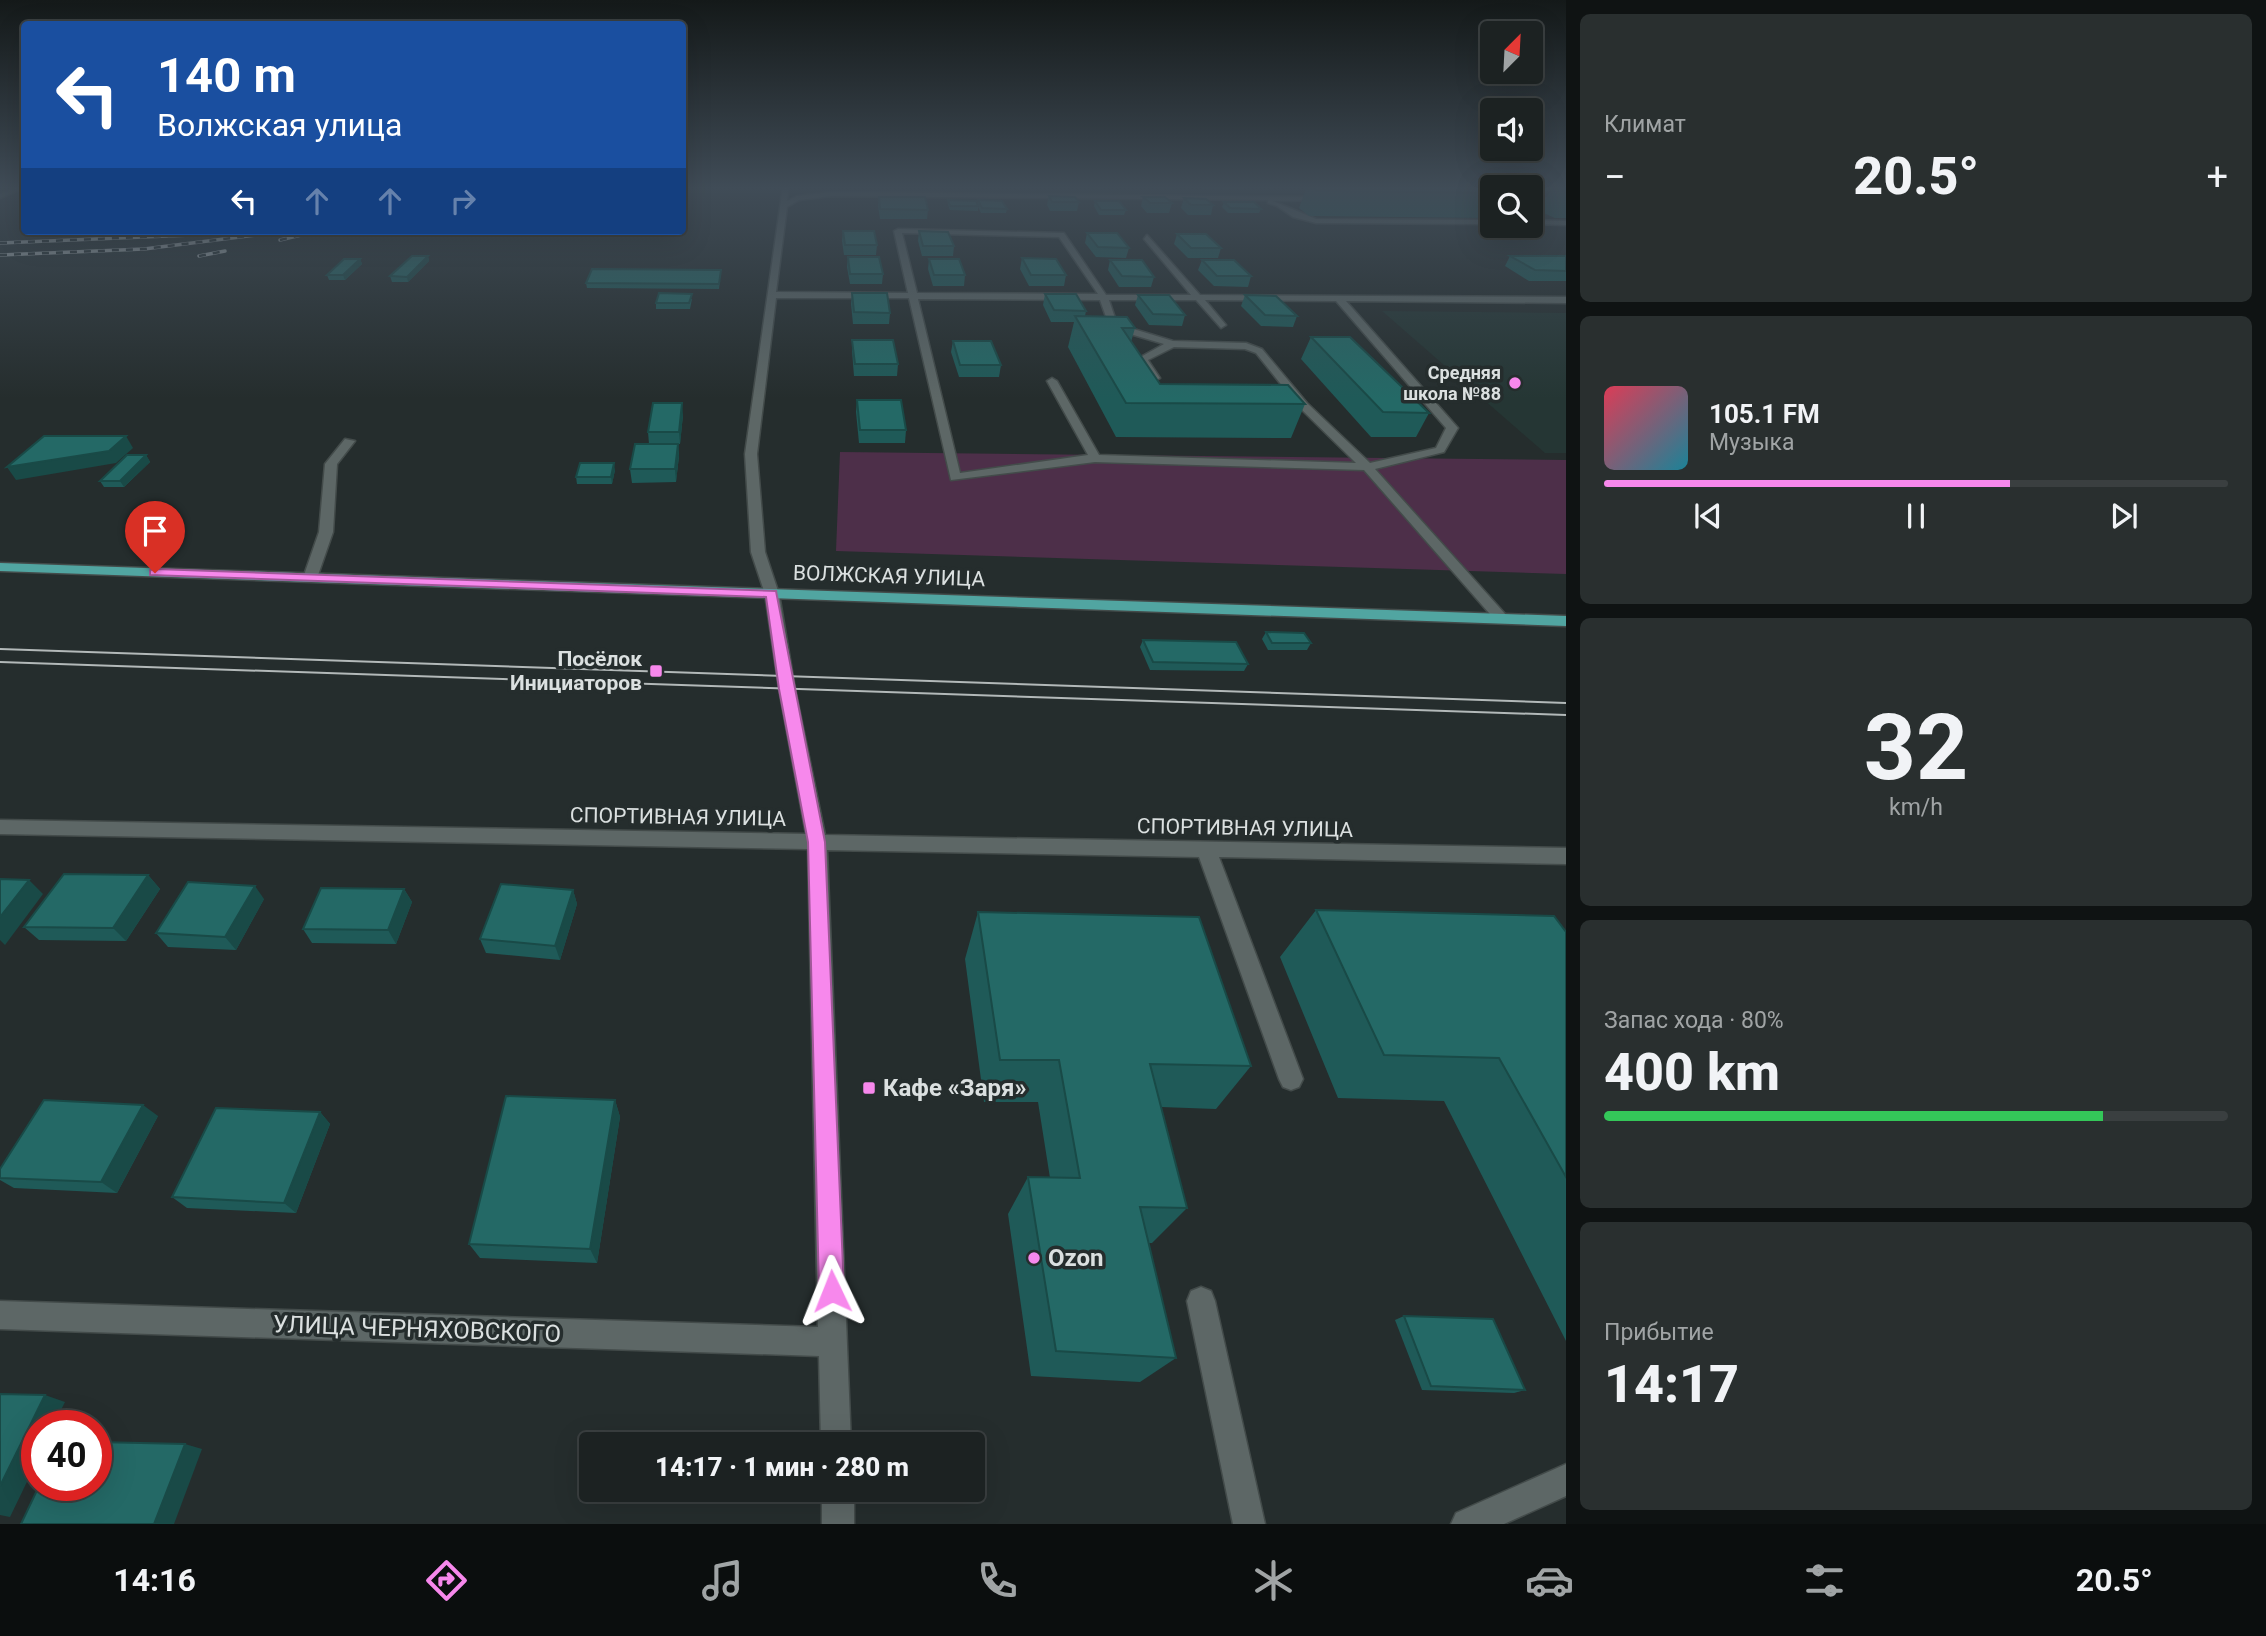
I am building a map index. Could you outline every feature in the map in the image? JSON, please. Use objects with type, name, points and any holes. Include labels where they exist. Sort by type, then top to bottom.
[{"type":"main road","name":"ВОЛЖСКАЯ УЛИЦА","points":[[0,567],[1566,621]]},
{"type":"street","points":[[778,257],[751,454],[758,552],[772,594],[786,689],[817,842],[836,1432]]},
{"type":"street","points":[[904,257],[955,477],[1095,458],[1367,467],[1440,450],[1452,428],[1339,299]]},
{"type":"street","points":[[1076,257],[1102,296],[1113,326],[1172,344],[1246,346],[1259,351],[1303,405],[1367,467],[1502,618]]},
{"type":"street","points":[[1164,257],[1221,325]]},
{"type":"street","points":[[773,295],[1566,300]]},
{"type":"street","points":[[1165,393],[1142,359],[1172,344]]},
{"type":"street","points":[[1052,381],[1095,458]]},
{"type":"street","points":[[1290,405],[1303,405]]},
{"type":"street","points":[[310,578],[326,532],[331,464],[349,440]]},
{"type":"street","name":"СПОРТИВНАЯ УЛИЦА","points":[[0,827],[1566,856]]},
{"type":"street","points":[[1207,851],[1291,1079]]},
{"type":"street","points":[[1201,1301],[1249,1524]]},
{"type":"street","name":"УЛИЦА ЧЕРНЯХОВСКОГО","points":[[0,1315],[834,1342]]},
{"type":"street","points":[[1467,1524],[1566,1480]]},
{"type":"street","points":[[838,1502],[838,1524]]},
{"type":"shaded area","name":"Средняя школа №88","points":[[1382,311],[1566,313],[1566,453],[1545,453]]},
{"type":"shaded area","points":[[840,452],[1566,460],[1566,574],[836,551]]},
{"type":"building","points":[[411,257],[427,257],[407,277],[390,276]]},
{"type":"building","points":[[848,257],[879,257],[883,274],[850,274]]},
{"type":"building","points":[[1512,257],[1566,257],[1566,271],[1535,270]]},
{"type":"building","points":[[1022,258],[1056,259],[1066,275],[1031,275]]},
{"type":"building","points":[[344,259],[360,259],[343,275],[327,275]]},
{"type":"building","points":[[929,259],[959,259],[965,275],[934,275]]},
{"type":"building","points":[[1110,260],[1142,260],[1154,277],[1122,276]]},
{"type":"building","points":[[1202,260],[1234,260],[1251,276],[1217,276]]},
{"type":"building","points":[[592,269],[721,270],[719,284],[586,283]]},
{"type":"building","points":[[659,293],[692,294],[689,303],[656,303]]},
{"type":"building","points":[[852,293],[887,293],[890,313],[854,312]]},
{"type":"building","points":[[1045,294],[1076,294],[1086,311],[1054,310]]},
{"type":"building","points":[[1138,295],[1169,295],[1185,315],[1153,314]]},
{"type":"building","points":[[1245,295],[1276,296],[1297,316],[1265,315]]},
{"type":"building","points":[[1075,316],[1127,317],[1135,328],[1122,328],[1160,384],[1288,385],[1305,404],[1126,403]]},
{"type":"building","points":[[1311,337],[1350,337],[1429,413],[1383,412]]},
{"type":"building","points":[[852,340],[893,340],[898,364],[855,364]]},
{"type":"building","points":[[953,341],[991,341],[1001,365],[960,365]]},
{"type":"building","points":[[857,400],[901,400],[906,430],[860,430]]},
{"type":"building","points":[[653,403],[682,403],[679,432],[648,432]]},
{"type":"building","points":[[44,436],[126,436],[109,451],[7,467]]},
{"type":"building","points":[[635,444],[678,444],[675,469],[630,469]]},
{"type":"building","points":[[127,455],[146,455],[120,481],[100,481]]},
{"type":"building","points":[[580,463],[614,463],[611,477],[576,477]]},
{"type":"building","points":[[1266,632],[1304,633],[1311,643],[1272,643]]},
{"type":"building","points":[[1143,640],[1236,642],[1248,664],[1153,662]]},
{"type":"building","points":[[64,874],[148,875],[113,928],[24,927]]},
{"type":"building","points":[[0,879],[29,880],[0,917]]},
{"type":"building","points":[[188,882],[255,886],[225,937],[156,933]]},
{"type":"building","points":[[501,884],[573,890],[555,946],[480,939]]},
{"type":"building","points":[[321,888],[404,889],[388,930],[303,929]]},
{"type":"building","points":[[1316,910],[1554,916],[1566,932],[1566,1177],[1499,1058],[1384,1055]]},
{"type":"building","points":[[978,912],[1199,917],[1251,1066],[1150,1064],[1187,1208],[1140,1207],[1176,1358],[1056,1351],[1028,1177],[1080,1178],[1059,1060],[1000,1060]]},
{"type":"building","points":[[506,1096],[615,1100],[590,1249],[469,1244]]},
{"type":"building","points":[[44,1100],[143,1105],[101,1182],[0,1178],[0,1169]]},
{"type":"building","points":[[216,1108],[320,1112],[284,1203],[172,1197]]},
{"type":"building","points":[[1404,1316],[1493,1319],[1525,1390],[1431,1386]]},
{"type":"building","points":[[0,1394],[45,1395],[38,1410],[21,1410],[21,1444],[0,1486]]},
{"type":"building","points":[[112,1442],[185,1444],[154,1524],[21,1524],[32,1501],[112,1501]]},
{"type":"tram line","points":[[0,649],[1566,703]]},
{"type":"tram line","points":[[0,662],[1566,715]]},
{"type":"place","name":"Средняя школа №88","points":[[1515,383]]},
{"type":"place","name":"Посёлок Инициаторов","points":[[656,671]]},
{"type":"place","name":"Кафе «Заря»","points":[[869,1088]]},
{"type":"place","name":"Ozon","points":[[1034,1258]]},
{"type":"route","points":[[155,573],[630,587],[772,594],[786,689],[817,842],[832,1291]]}]
